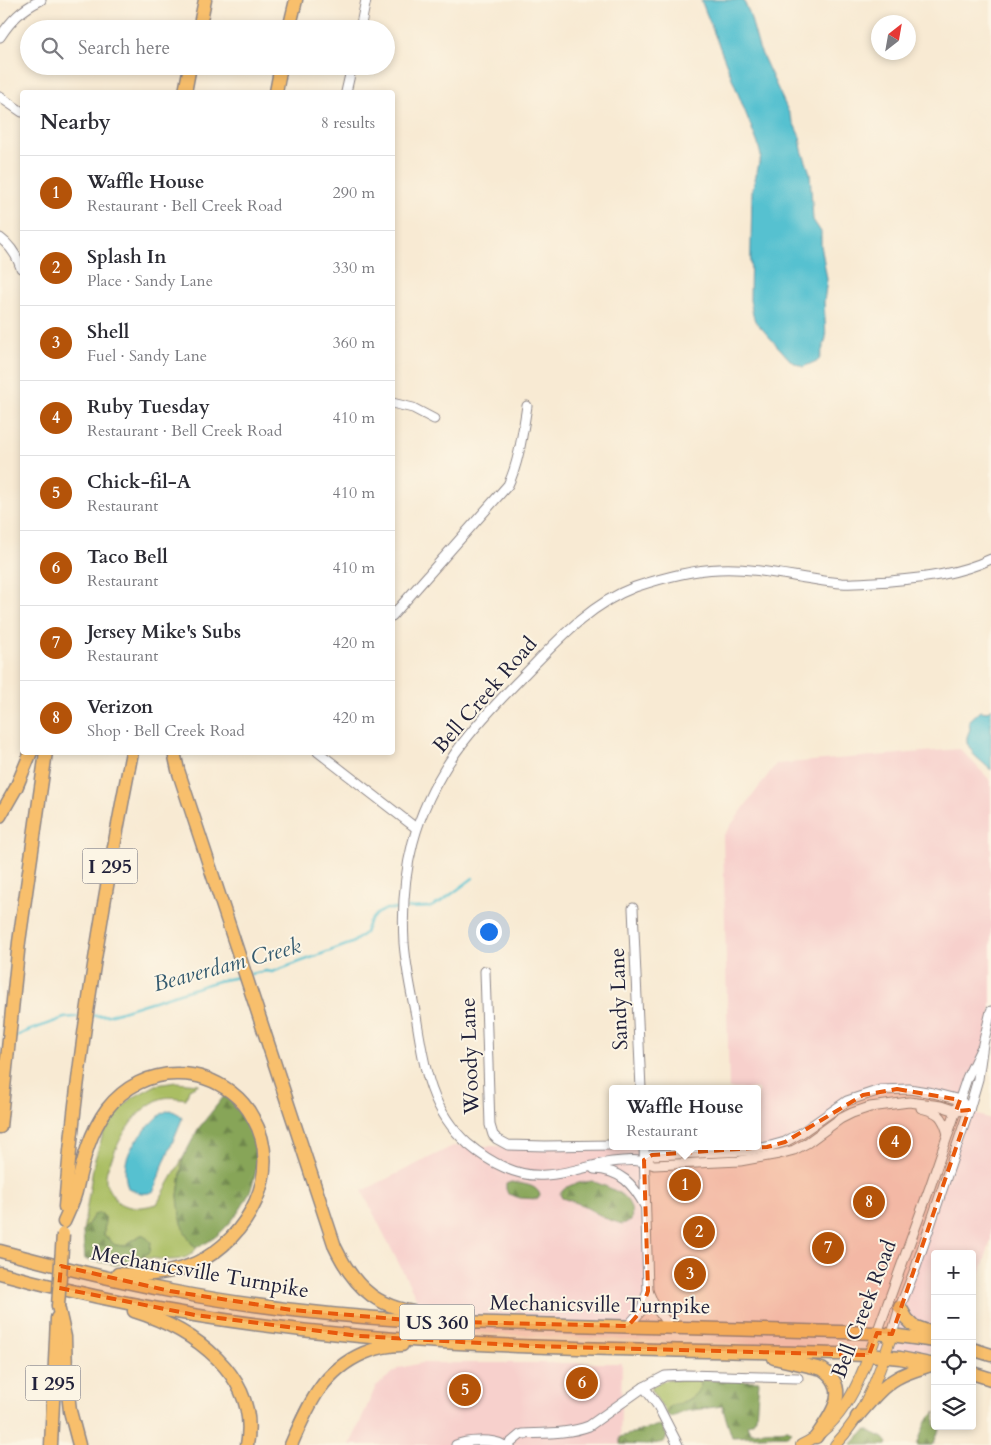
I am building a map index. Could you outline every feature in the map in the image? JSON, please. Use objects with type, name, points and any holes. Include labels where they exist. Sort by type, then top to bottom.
[{"type":"highway","points":[[201,20],[205,0]]},
{"type":"highway","points":[[292,20],[296,0]]},
{"type":"highway","points":[[185,90],[188,75]]},
{"type":"highway","points":[[276,90],[279,75]]},
{"type":"highway","points":[[0,816],[16,788],[29,755]]},
{"type":"highway","points":[[0,1127],[11,1010],[46,755]]},
{"type":"highway","name":"I 295","points":[[52,1445],[60,1324],[58,1306],[68,1171],[82,1043],[110,869],[131,755]]},
{"type":"highway","points":[[175,755],[252,997],[335,1246],[359,1285],[388,1305],[417,1313],[582,1325]]},
{"type":"highway","points":[[42,1262],[118,1274],[146,1274],[166,1273],[183,1268],[209,1256],[221,1247],[242,1225],[257,1198],[264,1167],[264,1151],[262,1138],[250,1111],[224,1086],[206,1078],[186,1074],[173,1074],[139,1082],[121,1094],[100,1120],[85,1154],[77,1188],[64,1228]]},
{"type":"highway","name":"Mechanicsville Turnpike","points":[[3,1251],[42,1262],[170,1291],[292,1310],[419,1321],[876,1333],[931,1340]]},
{"type":"highway","name":"Mechanicsville Turnpike","points":[[2,1274],[134,1304],[195,1315],[269,1326],[377,1337],[531,1346],[869,1355],[931,1364]]},
{"type":"highway","points":[[40,1283],[154,1318],[202,1345],[226,1367],[242,1392],[249,1416],[247,1445]]},
{"type":"highway","points":[[900,1307],[914,1326],[931,1332]]},
{"type":"highway","points":[[60,1324],[66,1337],[66,1374],[70,1411],[79,1445]]},
{"type":"highway","points":[[290,1445],[322,1384],[339,1367],[371,1350],[396,1345],[531,1346]]},
{"type":"highway","points":[[976,1350],[991,1355]]},
{"type":"highway","points":[[740,1352],[815,1367],[828,1373],[836,1385],[837,1400],[832,1414],[816,1437]]},
{"type":"highway","points":[[857,1417],[891,1381],[931,1365]]},
{"type":"highway","points":[[976,1375],[991,1379]]},
{"type":"main road","name":"Bell Creek Road","points":[[801,1445],[816,1437],[833,1422],[842,1409],[859,1380],[876,1333]]},
{"type":"main road","name":"Bell Creek Road","points":[[835,1445],[851,1427],[869,1395],[892,1334]]},
{"type":"street","points":[[0,37],[21,11],[41,0]]},
{"type":"street","points":[[362,20],[366,0]]},
{"type":"street","points":[[346,90],[350,75]]},
{"type":"street","points":[[0,96],[20,111]]},
{"type":"street","points":[[0,238],[11,248],[20,264]]},
{"type":"street","points":[[395,404],[413,408],[434,419]]},
{"type":"street","points":[[395,613],[508,485],[512,478],[527,406]]},
{"type":"street","name":"Bell Creek Road","points":[[892,1334],[969,1110],[956,1111],[917,1102],[870,1107],[840,1119],[794,1150],[740,1161],[654,1165],[644,1160],[618,1161],[546,1175],[516,1172],[481,1153],[469,1144],[450,1124],[440,1109],[427,1077],[404,944],[403,906],[405,881],[416,828],[432,790],[443,771],[473,730],[577,622],[620,594],[678,574],[708,570],[752,570],[844,583],[876,582],[942,575],[991,559]]},
{"type":"street","points":[[322,755],[416,828]]},
{"type":"street","name":"Sandy Lane","points":[[633,908],[641,1085]]},
{"type":"street","name":"Woody Lane","points":[[485,972],[490,1125],[493,1134],[497,1139],[508,1145],[609,1145]]},
{"type":"street","points":[[969,1110],[978,1079],[983,1044],[991,1011]]},
{"type":"street","points":[[969,1110],[960,1100],[983,1044]]},
{"type":"street","name":"Bell Creek Road","points":[[761,1148],[785,1142],[801,1133],[847,1100],[880,1090],[921,1091],[960,1100],[876,1333]]},
{"type":"street","points":[[896,1103],[936,1112],[944,1122],[948,1134]]},
{"type":"street","points":[[628,1326],[641,1311],[648,1291],[644,1150]]},
{"type":"street","name":"Bell Creek Road","points":[[644,1160],[652,1155],[752,1150]]},
{"type":"street","points":[[582,1168],[605,1169],[620,1176],[632,1186],[646,1209]]},
{"type":"street","points":[[648,1291],[654,1304],[670,1327]]},
{"type":"street","points":[[508,1445],[523,1434],[580,1430],[589,1426],[644,1387],[659,1378],[671,1375],[798,1378]]},
{"type":"street","points":[[644,1387],[668,1423],[678,1445]]},
{"type":"street","points":[[456,1445],[488,1441],[503,1445]]},
{"type":"highlighted area","points":[[897,1089],[960,1100],[956,1111],[969,1110],[892,1334],[877,1333],[869,1355],[531,1346],[359,1336],[195,1315],[59,1288],[61,1266],[170,1291],[292,1310],[419,1321],[628,1326],[641,1311],[648,1291],[644,1160],[652,1155],[767,1147],[785,1142],[863,1095]]},
{"type":"shaded area","points":[[960,749],[991,781],[991,1025],[965,1111],[991,1119],[991,1240],[976,1288],[976,1250],[931,1250],[931,1353],[433,1331],[362,1191],[453,1146],[609,1146],[609,1150],[761,1150],[761,1085],[729,1085],[723,836],[776,764]]},
{"type":"shaded area","points":[[422,1363],[622,1363],[620,1445],[350,1445],[376,1386],[399,1368]]},
{"type":"green space","points":[[176,1082],[199,1084],[189,1089],[186,1099],[170,1097],[160,1099],[151,1103],[137,1116],[130,1124],[116,1149],[106,1174],[106,1182],[111,1193],[123,1205],[138,1207],[157,1204],[183,1158],[178,1196],[192,1244],[197,1247],[186,1257],[179,1259],[164,1260],[141,1257],[150,1252],[141,1235],[124,1246],[115,1245],[104,1235],[105,1217],[94,1215],[83,1232],[94,1162],[103,1134],[115,1115],[132,1098],[156,1085]]},
{"type":"green space","points":[[225,1095],[248,1123],[257,1155],[256,1171],[244,1203],[233,1219],[208,1242],[197,1247],[192,1244],[185,1233],[180,1216],[178,1196],[183,1158],[198,1129]]},
{"type":"green space","points":[[592,1181],[614,1190],[626,1199],[632,1212],[631,1221],[622,1224],[607,1219],[580,1204],[562,1198],[560,1194],[570,1186]]},
{"type":"green space","points":[[511,1182],[528,1185],[536,1189],[540,1195],[538,1199],[520,1198],[508,1194],[506,1184]]},
{"type":"green space","points":[[99,1213],[105,1217],[104,1235],[115,1245],[124,1246],[144,1235],[151,1242],[150,1252],[116,1265],[85,1259],[83,1232],[94,1215]]},
{"type":"green space","points":[[666,1380],[702,1380],[698,1391],[694,1395],[686,1401],[669,1407],[667,1414],[651,1390],[651,1387]]},
{"type":"green space","points":[[702,1380],[759,1381],[756,1417],[753,1422],[747,1425],[749,1430],[753,1432],[788,1429],[792,1432],[789,1435],[732,1437],[722,1406],[686,1411],[670,1418],[667,1414],[669,1407],[685,1401],[694,1395]]},
{"type":"green space","points":[[931,1416],[931,1430],[939,1430],[933,1445],[917,1445],[926,1421]]},
{"type":"green space","points":[[659,1425],[663,1427],[667,1436],[664,1442],[648,1445],[620,1444],[620,1437]]},
{"type":"green space","points":[[867,1430],[884,1438],[888,1443],[887,1445],[851,1445]]},
{"type":"water","points":[[701,0],[743,0],[749,12],[759,48],[800,137],[802,150],[810,173],[813,220],[821,232],[821,245],[827,279],[824,302],[826,338],[819,360],[803,367],[791,361],[755,321],[753,315],[750,300],[752,191],[761,156],[758,144]]},
{"type":"water","points":[[991,708],[991,770],[974,755],[967,743],[967,737],[970,729],[969,721],[980,711],[987,712]]},
{"type":"water","points":[[171,1110],[180,1115],[182,1119],[154,1191],[144,1193],[128,1188],[125,1169],[134,1144],[159,1117]]},
{"type":"waterway","name":"Beaverdam Creek","points":[[406,908],[431,907],[441,902],[473,878]]},
{"type":"waterway","name":"Beaverdam Creek","points":[[251,974],[266,971],[272,972],[352,943],[365,933],[369,922],[376,914],[386,909],[401,909]]},
{"type":"waterway","name":"Beaverdam Creek","points":[[91,1016],[109,1015],[218,981],[243,976]]},
{"type":"waterway","name":"Beaverdam Creek","points":[[13,1038],[64,1018],[83,1016]]},
{"type":"place","name":"Ruby Tuesday","points":[[895,1142]]},
{"type":"place","name":"Waffle House","points":[[685,1185]]},
{"type":"place","name":"Verizon","points":[[869,1202]]},
{"type":"place","name":"Splash In","points":[[699,1232]]},
{"type":"place","name":"Jersey Mike's Subs","points":[[828,1248]]},
{"type":"place","name":"Shell","points":[[690,1274]]},
{"type":"place","name":"Taco Bell","points":[[582,1383]]},
{"type":"place","name":"Chick-fil-A","points":[[465,1390]]}]
